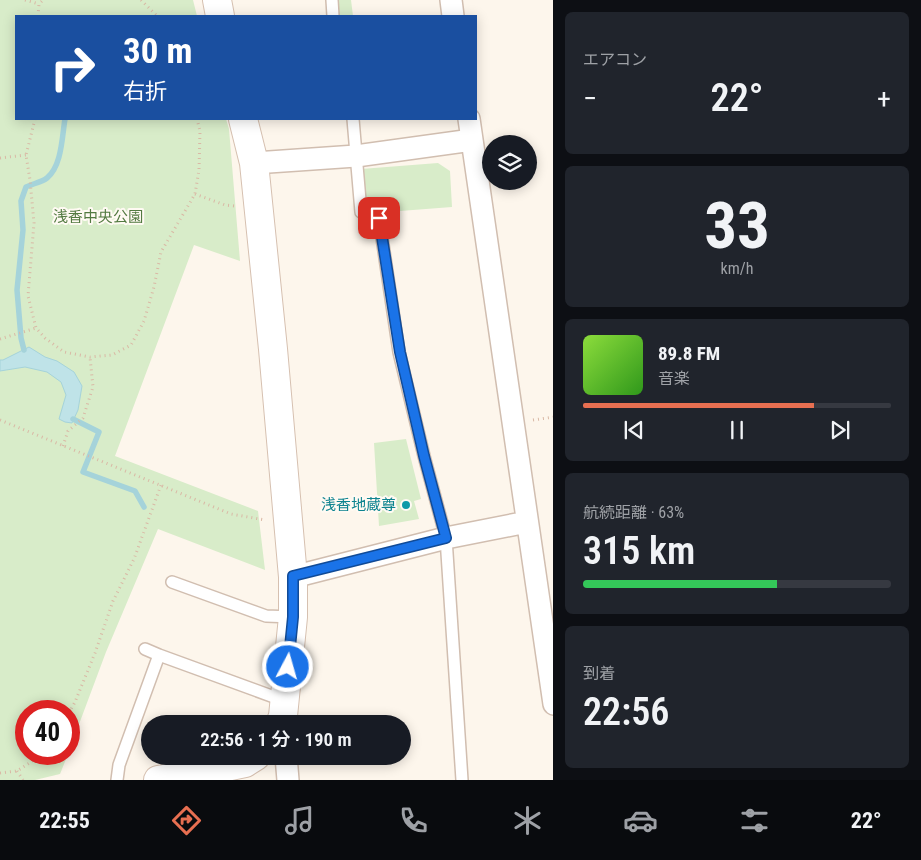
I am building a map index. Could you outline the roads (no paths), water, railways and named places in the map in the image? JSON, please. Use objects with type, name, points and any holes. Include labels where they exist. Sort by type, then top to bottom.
[{"type":"street","points":[[217,0],[220,15]]},
{"type":"street","points":[[451,0],[453,15]]},
{"type":"street","points":[[244,120],[254,163],[293,576],[293,617],[283,715]]},
{"type":"street","points":[[469,120],[553,697]]},
{"type":"street","points":[[254,163],[356,156],[472,140]]},
{"type":"street","points":[[293,576],[446,538],[527,522]]},
{"type":"street","points":[[158,780],[236,765]]},
{"type":"street","points":[[287,765],[288,780]]},
{"type":"lane","points":[[332,0],[332,15]]},
{"type":"lane","points":[[353,120],[361,212],[379,218],[400,352],[424,456],[446,538],[462,780]]},
{"type":"lane","points":[[172,582],[266,616],[293,617]]},
{"type":"lane","points":[[144,649],[281,715]]},
{"type":"lane","points":[[117,780],[119,765],[159,655]]},
{"type":"water","points":[[29,347],[74,372],[82,386],[78,410],[72,423],[59,419],[66,395],[61,382],[47,372],[25,367],[0,371],[0,360]]},
{"type":"waterway","points":[[24,350],[21,338],[17,290],[23,230],[21,201],[26,187],[47,178],[56,166],[61,150],[65,120]]},
{"type":"waterway","points":[[73,419],[99,432],[83,472],[135,491],[144,507]]},
{"type":"place","name":"浅香地蔵尊","points":[[406,505]]},
{"type":"park label","name":"浅香中央公園","points":[[98,217]]}]
